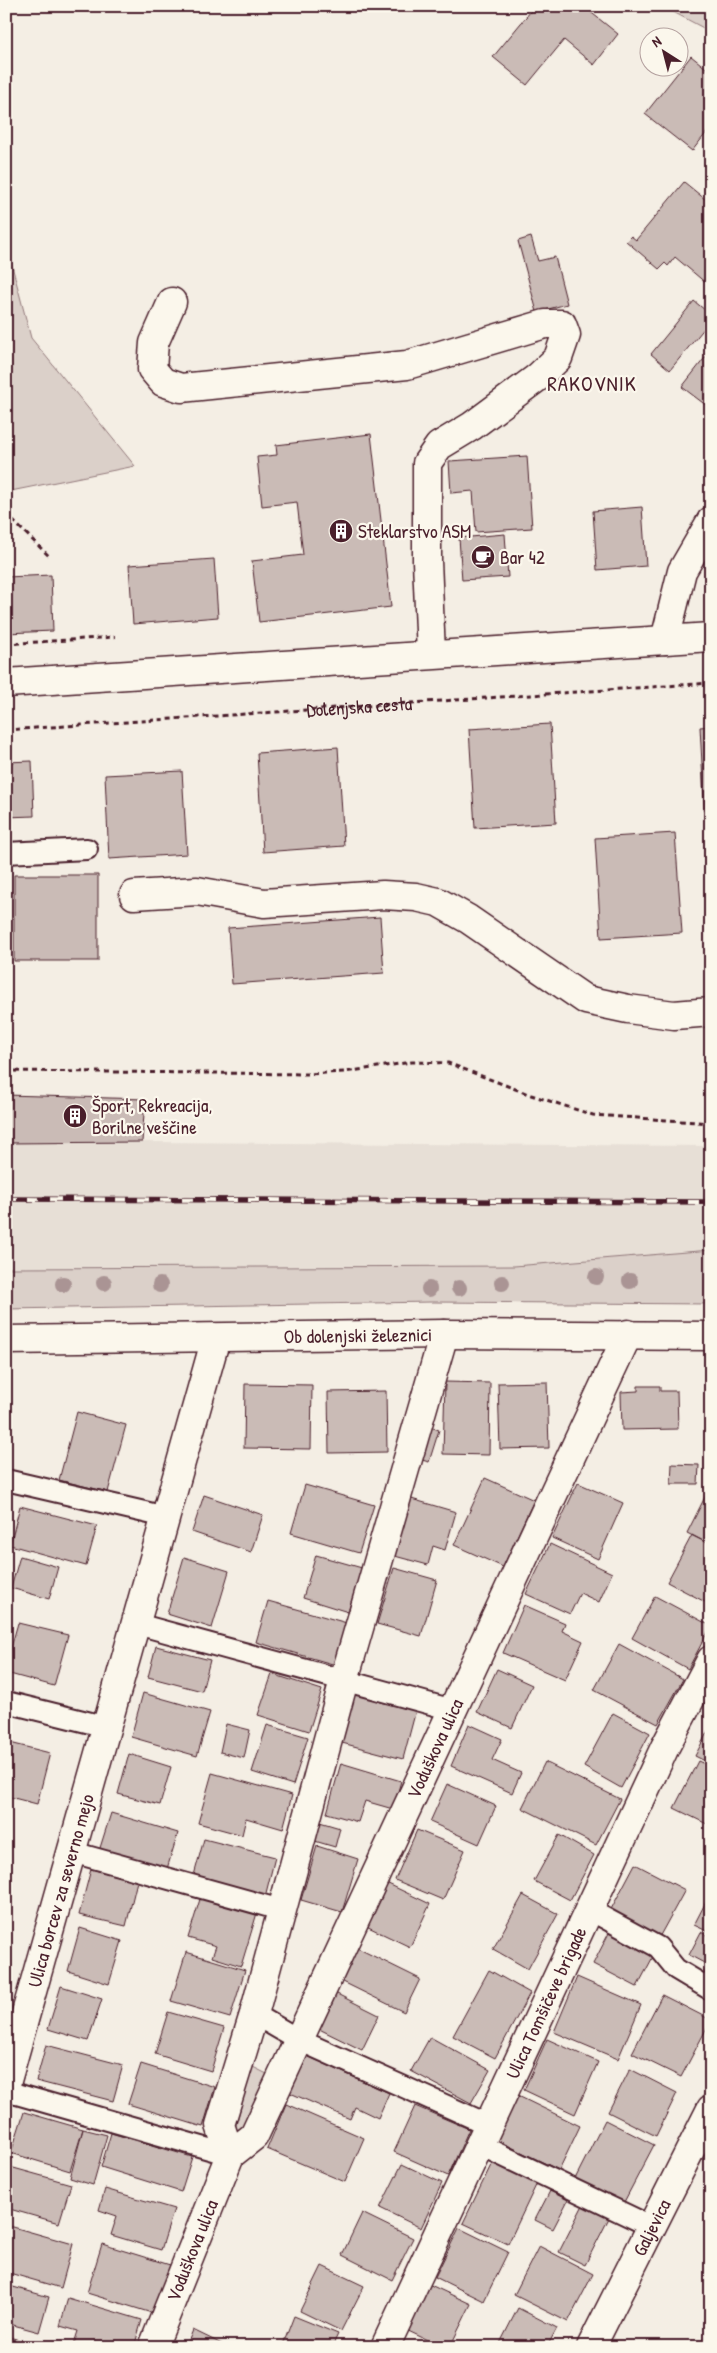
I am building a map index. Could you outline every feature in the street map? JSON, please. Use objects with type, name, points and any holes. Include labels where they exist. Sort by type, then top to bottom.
[{"type":"street","points":[[172,302],[154,343],[152,369],[163,382],[182,388],[407,365],[545,324],[562,324],[566,335],[558,358],[538,377],[472,426],[439,446],[427,462],[427,561],[431,654]]},
{"type":"street","points":[[665,640],[682,571],[711,521]]},
{"type":"street","points":[[6,683],[711,637]]},
{"type":"street","points":[[134,895],[197,891],[264,903],[383,895],[416,897],[438,902],[468,919],[586,1000],[628,1009],[674,1015],[711,1012]]},
{"type":"street","points":[[230,2155],[220,2125],[254,2014],[344,1680],[444,1334]]},
{"type":"street","name":"Ob dolenjski železnici","points":[[6,1340],[444,1334],[711,1336]]},
{"type":"street","name":"Voduškova ulica","points":[[153,2347],[230,2155],[254,2136],[628,1334]]},
{"type":"street","name":"Ulica borcev za severno mejo","points":[[6,2084],[10,2053],[72,1852],[216,1338]]},
{"type":"street","name":"Ulica Tomšičeve brigade","points":[[385,2347],[665,1747],[711,1660]]},
{"type":"street","name":"Galjevica","points":[[591,2347],[650,2226],[711,2109]]},
{"type":"lane","points":[[6,853],[87,849]]},
{"type":"lane","points":[[6,1480],[166,1517]]},
{"type":"lane","points":[[137,1624],[452,1710]]},
{"type":"lane","points":[[6,1702],[107,1727]]},
{"type":"lane","points":[[72,1852],[281,1910]]},
{"type":"lane","points":[[590,1910],[658,1947],[676,1969],[711,1990]]},
{"type":"lane","points":[[254,2014],[299,2040],[485,2135],[650,2226]]},
{"type":"lane","points":[[6,2091],[230,2155]]},
{"type":"path","points":[[6,514],[51,558]]},
{"type":"path","points":[[6,644],[115,637]]},
{"type":"path","name":"Dolenjska cesta","points":[[6,730],[711,684]]},
{"type":"path","points":[[6,1070],[308,1074],[345,1072],[412,1062],[448,1063],[531,1095],[593,1116],[711,1123]]},
{"type":"shaded area","points":[[662,6],[711,6],[711,32]]},
{"type":"shaded area","points":[[6,243],[31,338],[135,466],[6,492]]},
{"type":"shaded area","points":[[142,1142],[711,1146],[711,1250],[514,1266],[6,1268],[6,1143]]},
{"type":"shaded area","points":[[711,1250],[711,1304],[432,1302],[6,1309],[6,1268],[514,1266]]},
{"type":"shaded area","points":[[253,2067],[271,2076],[241,2136],[234,2133],[250,2071]]},
{"type":"building","points":[[535,6],[591,6],[588,10],[618,34],[594,65],[564,40],[527,85],[493,57]]},
{"type":"building","points":[[691,56],[711,72],[711,127],[692,151],[645,114],[674,78],[690,78]]},
{"type":"building","points":[[684,182],[711,204],[711,279],[707,284],[675,257],[668,266],[665,263],[659,269],[626,241],[631,236],[636,240]]},
{"type":"building","points":[[531,237],[538,261],[555,257],[567,304],[537,312],[518,241]]},
{"type":"building","points":[[694,301],[711,315],[711,320],[670,370],[651,354]]},
{"type":"building","points":[[711,350],[711,409],[682,387]]},
{"type":"building","name":"Steklarstvo ASM","points":[[371,434],[391,607],[259,622],[252,561],[303,555],[297,502],[262,506],[257,457],[277,455],[276,445]]},
{"type":"building","points":[[527,456],[532,528],[476,532],[473,491],[451,493],[449,461]]},
{"type":"building","points":[[642,507],[646,566],[597,570],[593,511]]},
{"type":"building","name":"Bar 42","points":[[505,534],[508,577],[462,580],[459,538]]},
{"type":"building","points":[[214,559],[218,617],[133,624],[129,565]]},
{"type":"building","points":[[51,575],[53,631],[6,633],[6,577]]},
{"type":"building","points":[[550,724],[556,823],[475,828],[469,729]]},
{"type":"building","points":[[711,726],[711,819],[705,819],[700,727]]},
{"type":"building","points":[[338,747],[344,846],[263,852],[257,753]]},
{"type":"building","points":[[32,761],[34,816],[6,817],[6,762]]},
{"type":"building","points":[[182,771],[187,854],[109,859],[105,775]]},
{"type":"building","points":[[675,833],[682,933],[601,938],[595,838]]},
{"type":"building","points":[[14,875],[98,875],[98,961],[14,961]]},
{"type":"building","points":[[380,917],[384,973],[232,984],[228,928]]},
{"type":"building","name":"Šport, Rekreacija, Borilne veščine","points":[[6,1095],[145,1099],[142,1142],[6,1143]]},
{"type":"building","points":[[445,1382],[490,1383],[489,1455],[443,1454]]},
{"type":"building","points":[[547,1382],[549,1448],[500,1449],[498,1383]]},
{"type":"building","points":[[245,1384],[312,1385],[311,1449],[244,1448]]},
{"type":"building","points":[[638,1386],[660,1386],[660,1391],[677,1391],[678,1429],[622,1430],[621,1392],[638,1391]]},
{"type":"building","points":[[386,1391],[387,1452],[329,1453],[328,1392]]},
{"type":"building","points":[[77,1412],[126,1425],[108,1492],[59,1480]]},
{"type":"building","points":[[425,1425],[439,1430],[429,1462],[415,1458]]},
{"type":"building","points":[[672,1464],[699,1465],[698,1484],[671,1484]]},
{"type":"building","points":[[485,1478],[534,1500],[503,1567],[454,1545]]},
{"type":"building","points":[[578,1483],[623,1503],[598,1559],[552,1538]]},
{"type":"building","points":[[305,1485],[374,1505],[359,1553],[291,1533]]},
{"type":"building","points":[[711,1485],[711,1545],[687,1533]]},
{"type":"building","points":[[204,1495],[263,1515],[251,1552],[192,1532]]},
{"type":"building","points":[[408,1498],[456,1512],[445,1550],[433,1546],[428,1565],[391,1555]]},
{"type":"building","points":[[20,1506],[97,1526],[86,1566],[10,1545]]},
{"type":"building","points":[[692,1535],[711,1545],[711,1605],[667,1582]]},
{"type":"building","points":[[550,1544],[612,1573],[599,1602],[580,1593],[570,1614],[526,1594]]},
{"type":"building","points":[[316,1555],[362,1568],[348,1612],[303,1598]]},
{"type":"building","points":[[20,1556],[58,1567],[49,1599],[11,1588]]},
{"type":"building","points":[[184,1557],[229,1571],[212,1628],[167,1614]]},
{"type":"building","points":[[394,1568],[437,1580],[421,1636],[377,1624]]},
{"type":"building","points":[[655,1596],[711,1626],[688,1669],[632,1638]]},
{"type":"building","points":[[268,1601],[347,1623],[336,1665],[256,1642]]},
{"type":"building","points":[[524,1605],[565,1623],[562,1631],[583,1641],[565,1680],[503,1653]]},
{"type":"building","points":[[18,1623],[68,1635],[54,1686],[6,1673],[6,1665]]},
{"type":"building","points":[[619,1644],[683,1679],[658,1724],[594,1690]]},
{"type":"building","points":[[156,1646],[210,1660],[202,1691],[148,1677]]},
{"type":"building","points":[[497,1669],[532,1685],[512,1728],[477,1712]]},
{"type":"building","points":[[272,1674],[322,1690],[309,1731],[258,1715]]},
{"type":"building","points":[[143,1693],[210,1712],[197,1756],[131,1737]]},
{"type":"building","points":[[355,1694],[416,1710],[403,1759],[342,1743]]},
{"type":"building","points":[[613,1713],[650,1733],[621,1788],[584,1767]]},
{"type":"building","points":[[226,1724],[250,1730],[244,1758],[220,1752]]},
{"type":"building","points":[[469,1724],[502,1739],[492,1760],[521,1773],[512,1793],[451,1766]]},
{"type":"building","points":[[267,1725],[308,1737],[293,1785],[252,1772]]},
{"type":"building","points":[[711,1725],[711,1764],[695,1756]]},
{"type":"building","points":[[6,1742],[50,1753],[37,1804],[6,1796]]},
{"type":"building","points":[[129,1754],[171,1767],[160,1805],[118,1794]]},
{"type":"building","points":[[698,1761],[711,1767],[711,1826],[674,1808]]},
{"type":"building","points":[[545,1762],[620,1799],[596,1845],[522,1808]]},
{"type":"building","points":[[341,1763],[401,1781],[393,1809],[365,1801],[358,1822],[327,1813]]},
{"type":"building","points":[[212,1773],[292,1795],[283,1829],[246,1818],[242,1835],[198,1823]]},
{"type":"building","points":[[447,1784],[496,1806],[479,1844],[430,1822]]},
{"type":"building","points":[[111,1813],[178,1833],[166,1872],[99,1851]]},
{"type":"building","points":[[313,1820],[340,1828],[335,1847],[308,1839]]},
{"type":"building","points":[[417,1830],[465,1850],[443,1900],[395,1880]]},
{"type":"building","points":[[559,1835],[594,1855],[570,1900],[534,1881]]},
{"type":"building","points":[[204,1839],[275,1857],[265,1897],[193,1879]]},
{"type":"building","points":[[317,1846],[358,1859],[342,1912],[301,1900]]},
{"type":"building","points":[[635,1864],[685,1890],[657,1941],[608,1915]]},
{"type":"building","points":[[91,1869],[137,1881],[126,1926],[79,1915]]},
{"type":"building","points":[[382,1881],[430,1904],[410,1947],[362,1924]]},
{"type":"building","points":[[711,1892],[711,1933],[694,1925]]},
{"type":"building","points":[[523,1895],[558,1914],[528,1969],[493,1949]]},
{"type":"building","points":[[201,1896],[257,1913],[241,1966],[212,1957],[216,1946],[188,1938]]},
{"type":"building","points":[[80,1928],[122,1941],[109,1984],[68,1971]]},
{"type":"building","points":[[701,1932],[711,1938],[711,1976],[704,1973],[708,1965],[689,1955]]},
{"type":"building","points":[[609,1933],[654,1955],[637,1987],[593,1964]]},
{"type":"building","points":[[355,1947],[420,1979],[404,2012],[339,1980]]},
{"type":"building","points":[[186,1952],[245,1970],[230,2018],[171,2001]]},
{"type":"building","points":[[489,1970],[530,1993],[495,2058],[453,2036]]},
{"type":"building","points":[[577,1977],[641,2005],[618,2059],[554,2032]]},
{"type":"building","points":[[61,1986],[102,1999],[88,2041],[48,2029]]},
{"type":"building","points":[[331,1991],[379,2015],[362,2050],[313,2026]]},
{"type":"building","points":[[662,1995],[711,2020],[681,2077],[632,2053]]},
{"type":"building","points":[[168,2012],[224,2028],[211,2071],[155,2054]]},
{"type":"building","points":[[430,2037],[490,2070],[471,2103],[411,2071]]},
{"type":"building","points":[[547,2039],[598,2062],[575,2114],[524,2090]]},
{"type":"building","points":[[46,2045],[123,2065],[113,2101],[36,2081]]},
{"type":"building","points":[[305,2055],[389,2093],[378,2118],[355,2107],[350,2119],[288,2092]]},
{"type":"building","points":[[141,2064],[215,2087],[203,2127],[128,2104]]},
{"type":"building","points":[[630,2069],[677,2093],[656,2136],[608,2112]]},
{"type":"building","points":[[512,2093],[580,2126],[559,2170],[490,2137]]},
{"type":"building","points":[[286,2104],[364,2138],[345,2182],[267,2149]]},
{"type":"building","points":[[415,2106],[469,2129],[448,2176],[394,2152]]},
{"type":"building","points":[[24,2112],[83,2129],[70,2171],[11,2153]]},
{"type":"building","points":[[605,2120],[654,2145],[623,2204],[575,2179]]},
{"type":"building","points":[[83,2129],[107,2135],[93,2185],[70,2178]]},
{"type":"building","points":[[111,2133],[192,2157],[181,2192],[101,2167]]},
{"type":"building","points":[[494,2159],[539,2179],[508,2244],[463,2223]]},
{"type":"building","points":[[402,2164],[442,2183],[421,2228],[380,2208]]},
{"type":"building","points":[[10,2167],[71,2184],[59,2223],[6,2208],[6,2178]]},
{"type":"building","points":[[105,2189],[174,2209],[161,2250],[111,2235],[117,2216],[99,2210]]},
{"type":"building","points":[[550,2191],[568,2200],[553,2229],[535,2220]]},
{"type":"building","points":[[583,2205],[609,2218],[585,2265],[559,2252]]},
{"type":"building","points":[[362,2213],[413,2238],[392,2280],[342,2255]]},
{"type":"building","points":[[6,2225],[73,2244],[61,2288],[6,2272]]},
{"type":"building","points":[[459,2228],[508,2252],[484,2301],[435,2277]]},
{"type":"building","points":[[102,2244],[170,2265],[155,2314],[87,2293]]},
{"type":"building","points":[[539,2246],[593,2274],[568,2322],[514,2295]]},
{"type":"building","points":[[322,2266],[364,2286],[341,2331],[300,2311]]},
{"type":"building","points":[[424,2282],[471,2304],[450,2347],[442,2347],[402,2328]]},
{"type":"building","points":[[6,2285],[49,2297],[39,2332],[6,2323]]},
{"type":"building","points":[[68,2298],[142,2320],[134,2347],[73,2347],[78,2331],[60,2326]]},
{"type":"building","points":[[518,2308],[557,2328],[547,2347],[498,2347]]},
{"type":"building","points":[[294,2316],[338,2334],[332,2347],[282,2347]]},
{"type":"building","points":[[193,2330],[228,2347],[186,2347]]},
{"type":"building","points":[[6,2336],[36,2345],[36,2347],[6,2347]]},
{"type":"railway","points":[[6,1199],[711,1202]]},
{"type":"place","name":"Steklarstvo ASM","points":[[341,531]]},
{"type":"place","name":"Bar 42","points":[[483,557]]},
{"type":"place","name":"Šport, Rekreacija, Borilne veščine","points":[[75,1116]]},
{"type":"district","name":"RAKOVNIK","points":[[592,383]]}]
